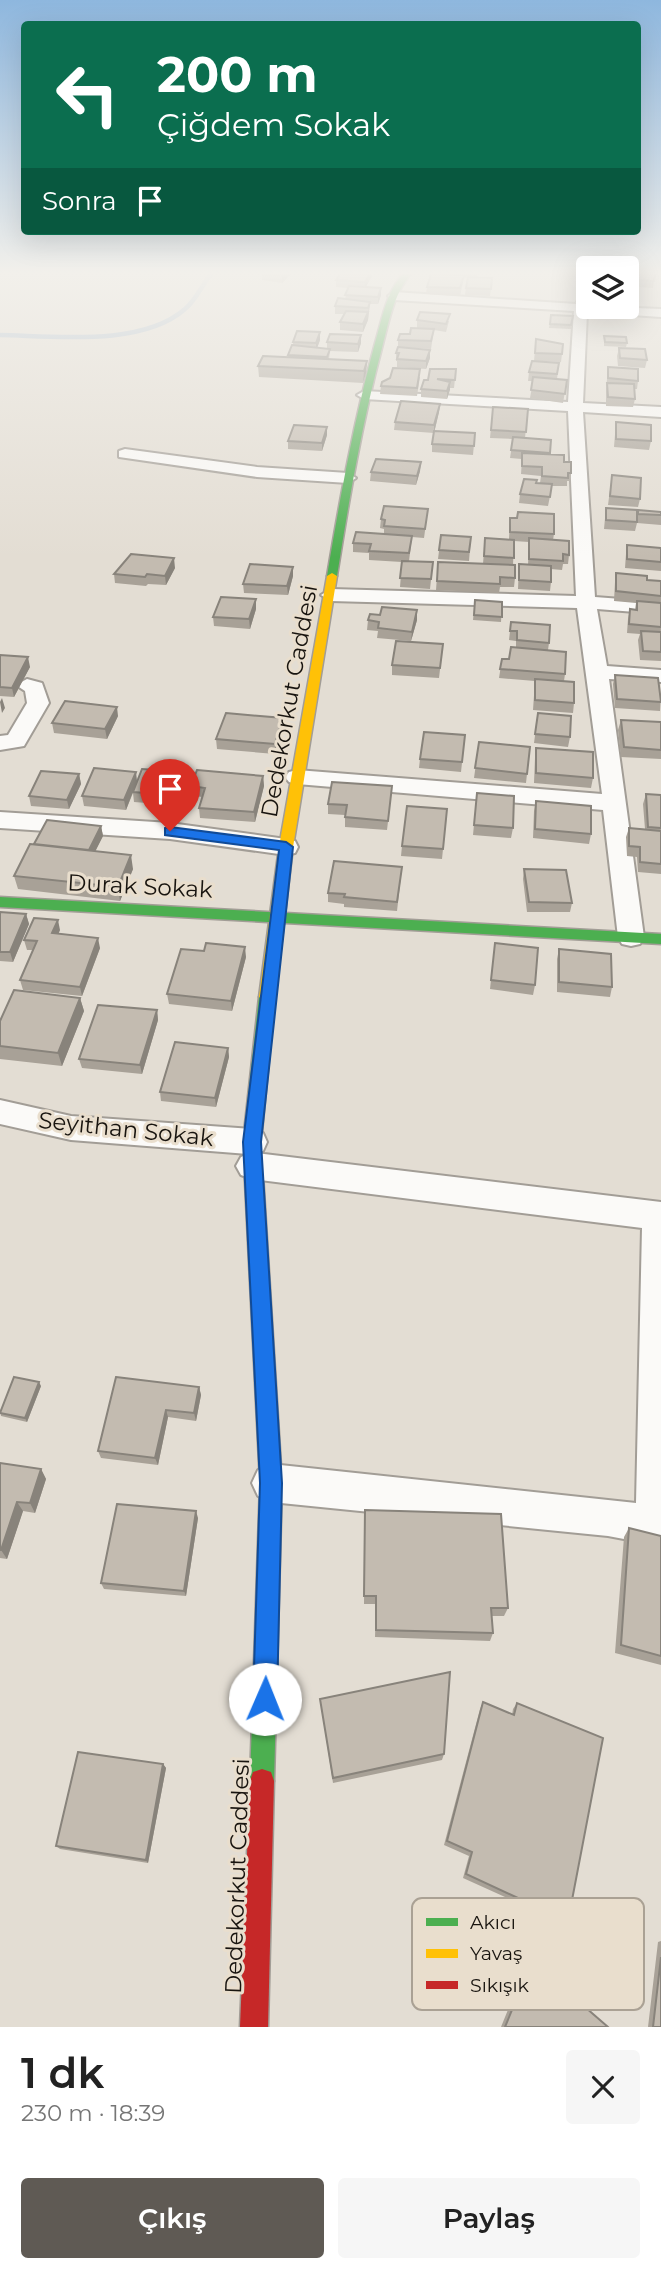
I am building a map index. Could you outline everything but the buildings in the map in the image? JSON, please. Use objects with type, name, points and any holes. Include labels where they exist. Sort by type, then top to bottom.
[{"type":"street","name":"Dedekorkut Caddesi","points":[[254,2027],[271,1483],[252,1154],[286,847],[331,595],[348,478],[364,395],[372,369]]},
{"type":"street","points":[[579,369],[575,407],[586,602],[598,672],[631,937]]},
{"type":"street","points":[[364,395],[661,412]]},
{"type":"street","points":[[125,454],[257,472],[348,478]]},
{"type":"street","points":[[331,595],[586,602],[661,608]]},
{"type":"street","points":[[598,672],[661,676]]},
{"type":"street","points":[[0,743],[16,741],[38,703],[36,687],[27,685]]},
{"type":"street","points":[[297,777],[615,803]]},
{"type":"street","points":[[0,820],[170,831],[286,847]]},
{"type":"street","name":"Durak Sokak","points":[[0,902],[661,939]]},
{"type":"street","name":"Seyithan Sokak","points":[[0,1112],[71,1128],[660,1216]]},
{"type":"street","points":[[271,1483],[658,1526],[660,1216]]},
{"type":"traffic: fast","points":[[332,576],[353,454],[373,369]]},
{"type":"traffic: fast","points":[[0,902],[661,939]]},
{"type":"traffic: fast","points":[[262,1781],[271,1483],[252,1142],[267,997]]},
{"type":"traffic: slow","points":[[267,997],[286,847],[332,576]]},
{"type":"traffic: jam","points":[[254,2027],[262,1781]]},
{"type":"route","points":[[170,831],[286,847],[272,950],[252,1142],[271,1483],[265,1699]]}]
